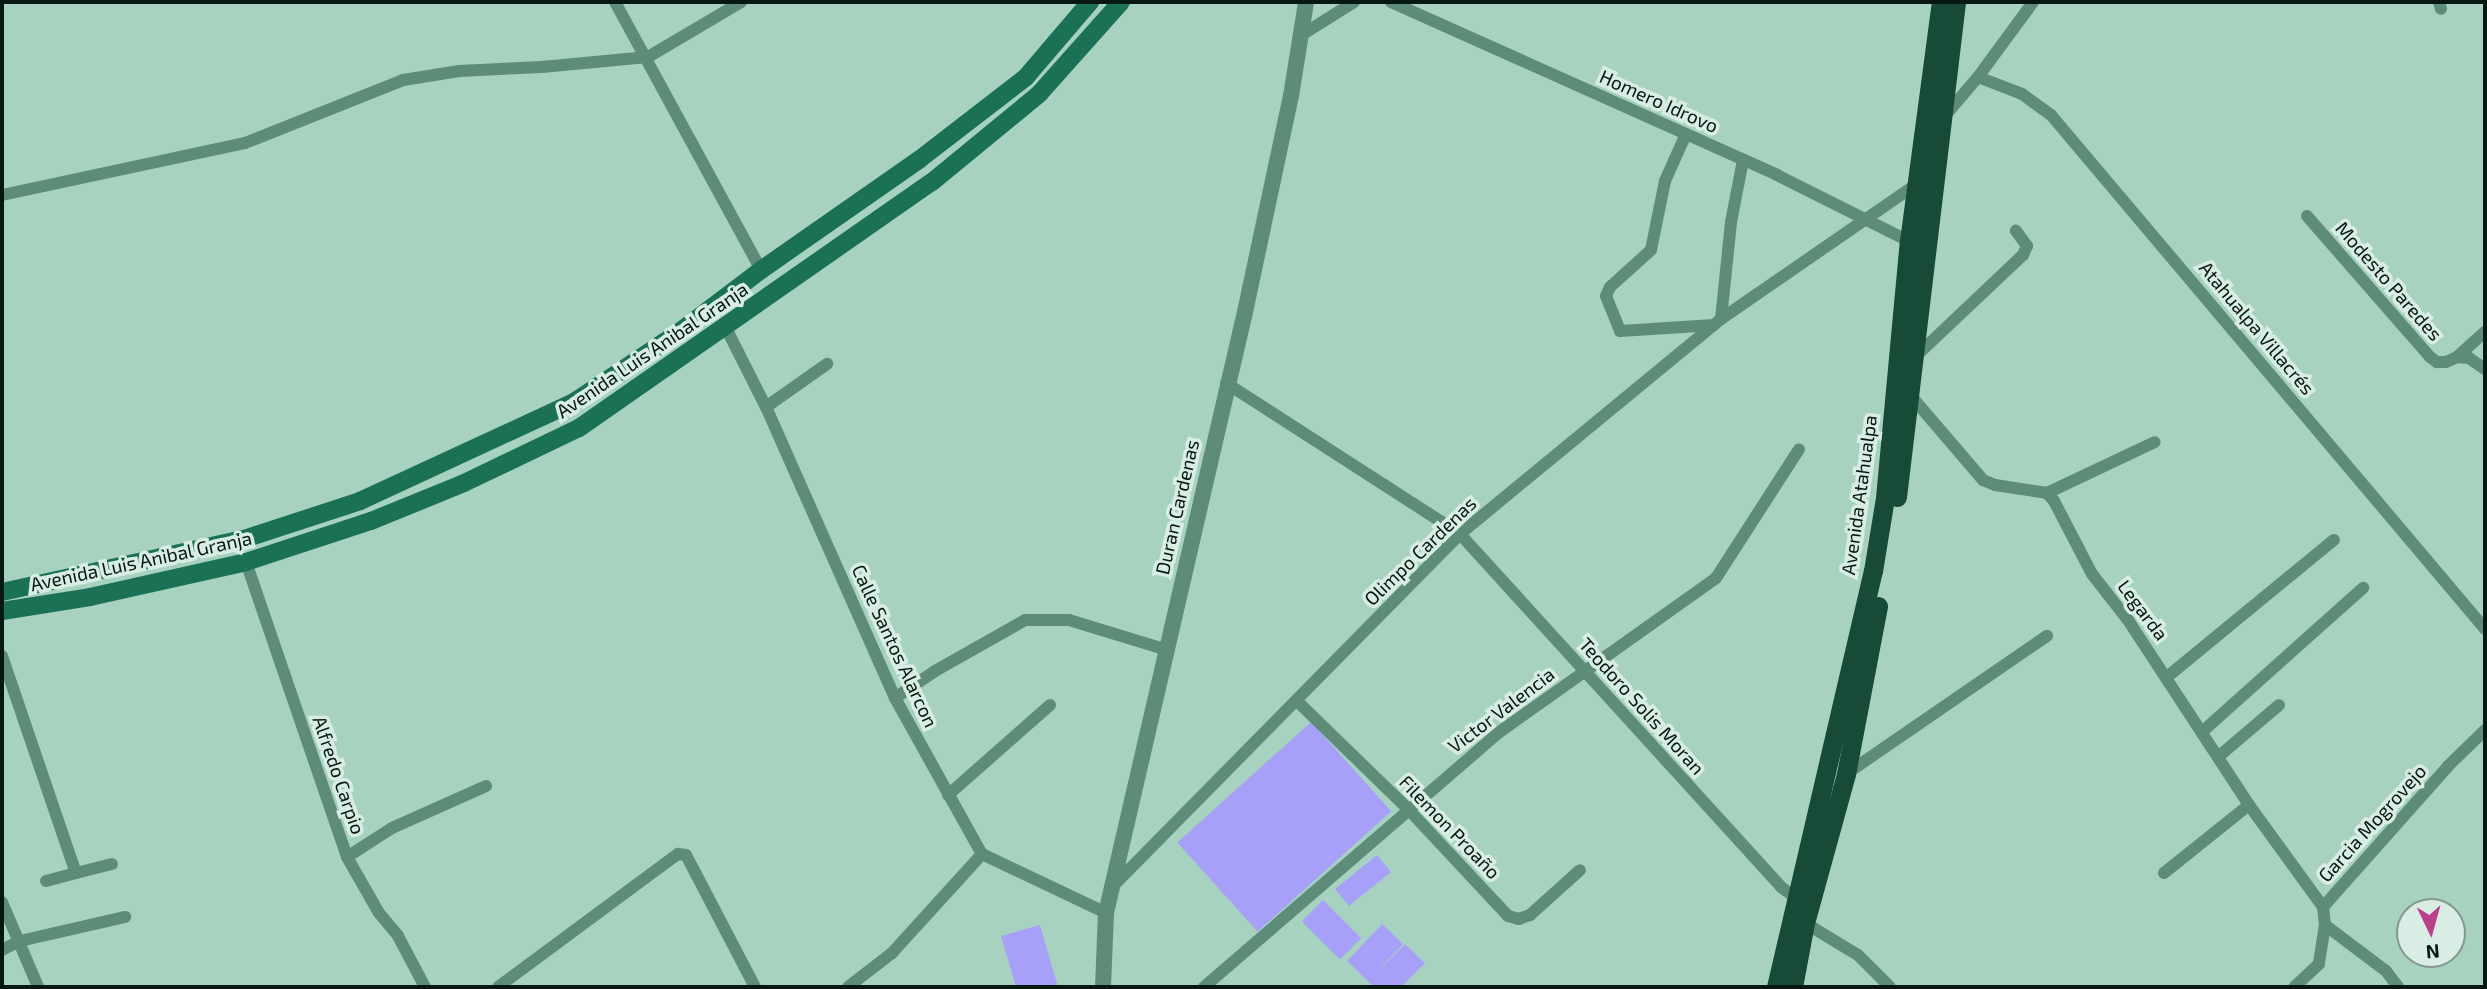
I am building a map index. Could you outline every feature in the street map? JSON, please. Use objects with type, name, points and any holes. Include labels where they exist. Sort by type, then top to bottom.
[{"type":"highway","name":"Avenida Atahualpa","points":[[1793,987],[1805,923],[1846,774],[1892,533],[1903,393],[1909,241],[1941,2]]},
{"type":"highway","name":"Avenida Atahualpa","points":[[1776,987],[1799,900],[1873,571],[1903,393],[1915,357],[1956,2]]},
{"type":"main road","name":"Avenida Luis Anibal Granja","points":[[2,592],[244,538],[360,501],[574,402],[682,330],[761,270],[920,159],[1026,77],[1090,2]]},
{"type":"main road","name":"Avenida Luis Anibal Granja","points":[[2,611],[90,597],[246,562],[371,521],[464,483],[579,428],[932,182],[1029,103],[1121,2]]},
{"type":"street","points":[[615,2],[648,57],[761,270]]},
{"type":"street","points":[[2,195],[245,143],[403,80],[459,71],[542,67],[648,57],[740,2]]},
{"type":"street","name":"Duran Cardenas","points":[[1103,987],[1106,913],[1226,383],[1245,312],[1291,96],[1306,2]]},
{"type":"street","points":[[1300,36],[1354,2]]},
{"type":"street","name":"Homero Idrovo","points":[[1391,2],[1743,160],[1909,241]]},
{"type":"street","points":[[1942,120],[1978,77],[2033,2]]},
{"type":"street","name":"Atahualpa Villacrés","points":[[1978,77],[2022,94],[2051,115],[2485,629]]},
{"type":"street","points":[[1686,134],[1665,181],[1651,250],[1610,287],[1606,296],[1620,331],[1718,322],[1731,222],[1743,160]]},
{"type":"street","name":"Olimpo Cardenas","points":[[1112,887],[1298,702],[1460,534],[1718,322],[1917,184]]},
{"type":"street","name":"Modesto Paredes","points":[[2307,216],[2430,357],[2437,362],[2446,362],[2457,357],[2476,361],[2485,369]]},
{"type":"street","points":[[1915,357],[2023,255],[2027,246],[2015,231]]},
{"type":"street","name":"Calle Santos Alarcon","points":[[725,326],[766,407],[895,698],[982,854]]},
{"type":"street","points":[[2457,357],[2485,332]]},
{"type":"street","points":[[766,407],[827,364]]},
{"type":"street","name":"Teodoro Solis Moran","points":[[1226,383],[1460,534],[1782,887],[1799,900]]},
{"type":"street","points":[[1903,393],[1983,480],[1994,485],[2047,493],[2155,442]]},
{"type":"street","name":"Victor Valencia","points":[[1204,987],[1498,733],[1716,578],[1798,449]]},
{"type":"street","name":"Legarda","points":[[2047,493],[2091,574],[2128,620],[2249,805],[2323,907]]},
{"type":"street","points":[[2167,677],[2334,540]]},
{"type":"street","name":"Alfredo Carpio","points":[[246,562],[347,857],[379,913],[398,936],[425,987]]},
{"type":"street","points":[[2203,731],[2363,588]]},
{"type":"street","points":[[895,698],[946,664],[1026,620],[1069,620],[1167,650]]},
{"type":"street","points":[[1846,774],[2047,636]]},
{"type":"street","points":[[2,656],[76,873]]},
{"type":"street","name":"Filemon Proaño","points":[[1298,702],[1408,809],[1508,916],[1519,919],[1530,915],[1580,870]]},
{"type":"street","points":[[947,795],[1050,705]]},
{"type":"street","points":[[2218,757],[2279,705]]},
{"type":"street","name":"Garcia Mogrovejo","points":[[2294,987],[2319,964],[2325,925],[2323,907],[2448,766],[2485,730]]},
{"type":"street","points":[[347,857],[392,828],[486,786]]},
{"type":"street","points":[[2164,873],[2249,805]]},
{"type":"street","points":[[498,987],[678,854],[686,855],[755,987]]},
{"type":"street","points":[[848,987],[892,953],[982,854],[1106,913]]},
{"type":"street","points":[[46,881],[112,864]]},
{"type":"street","points":[[2,902],[38,987]]},
{"type":"street","points":[[2,950],[19,941],[125,917]]},
{"type":"street","points":[[1805,923],[1858,955],[1890,987]]},
{"type":"street","points":[[2325,925],[2386,971],[2398,987]]},
{"type":"shaded area","points":[[1311,722],[1391,811],[1258,932],[1177,842]]},
{"type":"shaded area","points":[[1377,855],[1391,872],[1349,906],[1335,889]]},
{"type":"shaded area","points":[[1323,900],[1361,938],[1340,959],[1302,921]]},
{"type":"shaded area","points":[[1382,924],[1403,944],[1373,976],[1405,944],[1425,963],[1401,987],[1374,987],[1347,961]]},
{"type":"shaded area","points":[[1040,925],[1058,987],[1016,987],[1001,936]]}]
